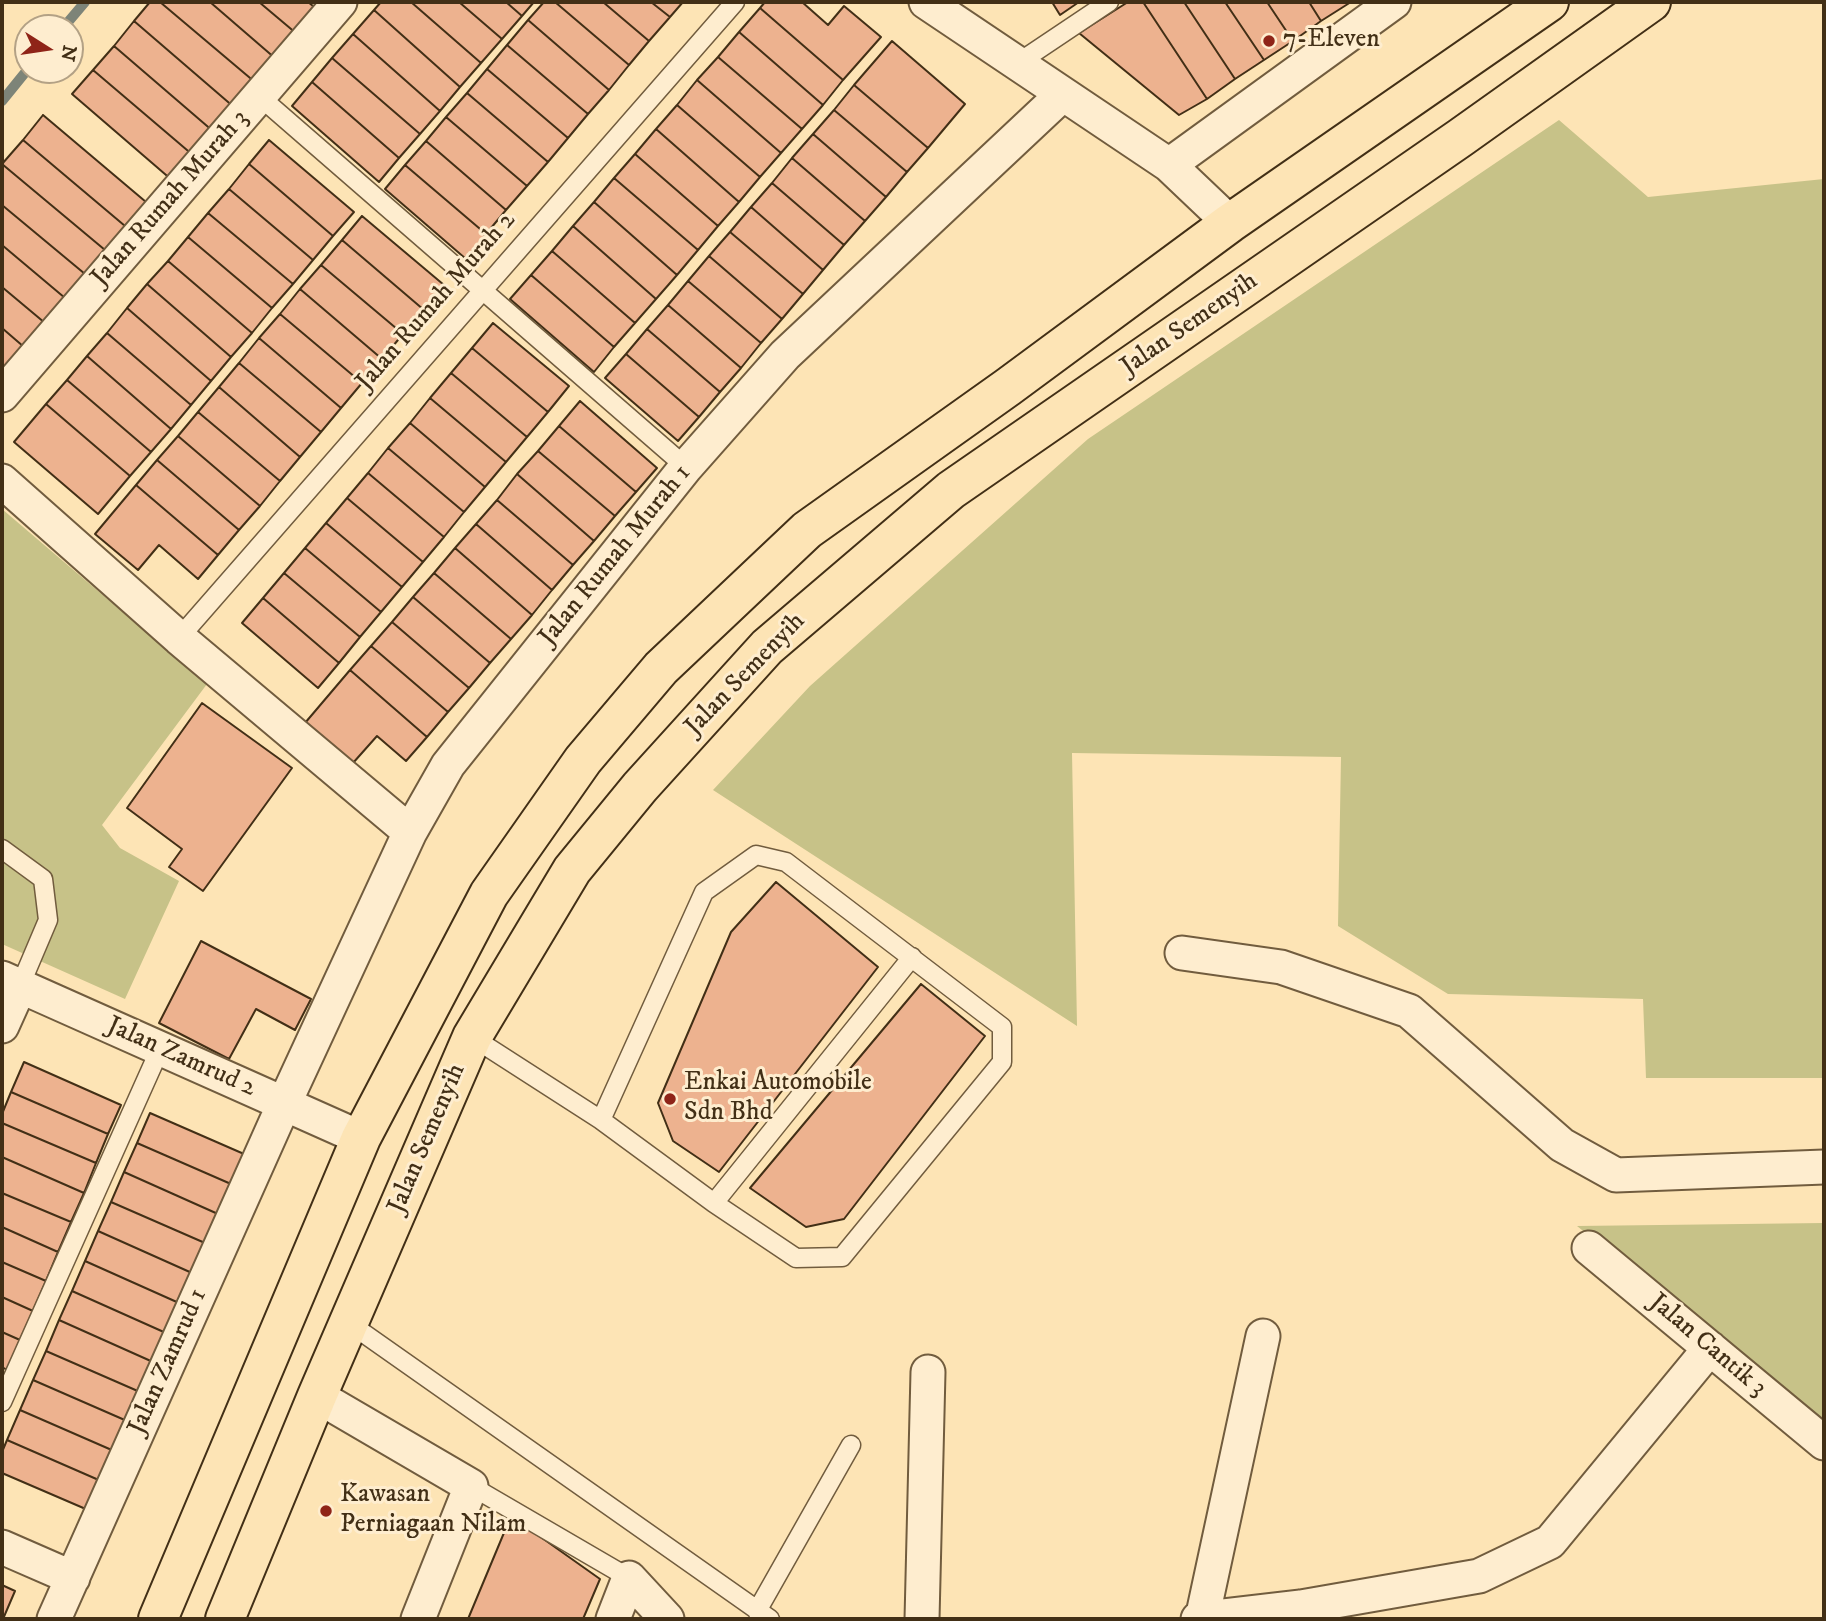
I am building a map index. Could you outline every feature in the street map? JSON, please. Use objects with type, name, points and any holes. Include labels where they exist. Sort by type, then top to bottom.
[{"type":"main road","name":"Jalan Semenyih","points":[[158,1619],[360,1138],[489,894],[583,760],[661,668],[807,530],[1019,379],[1230,223],[1549,2]]},
{"type":"main road","name":"Jalan Semenyih","points":[[225,1619],[317,1396],[472,1037],[572,870],[640,787],[767,647],[951,489],[1449,146],[1651,2]]},
{"type":"street","name":"Jalan Rumah Murah 3","points":[[2,396],[340,2]]},
{"type":"street","points":[[926,2],[1169,165],[1230,223]]},
{"type":"street","points":[[1169,165],[1394,2]]},
{"type":"street","name":"Jalan Rumah Murah 1","points":[[284,1104],[410,832],[448,765],[687,467],[785,355],[1063,94]]},
{"type":"street","points":[[2,481],[179,638],[410,832]]},
{"type":"street","points":[[1182,953],[1281,967],[1409,1012],[1562,1145],[1616,1175],[1824,1167]]},
{"type":"street","points":[[2,1026],[11,982]]},
{"type":"street","name":"Jalan Zamrud 2","points":[[11,982],[360,1138]]},
{"type":"street","name":"Jalan Zamrud 1","points":[[54,1619],[284,1104]]},
{"type":"street","name":"Jalan Cantik 3","points":[[1589,1248],[1824,1443]]},
{"type":"street","points":[[1264,1336],[1200,1619],[1302,1613],[1479,1576],[1550,1542],[1710,1348]]},
{"type":"street","points":[[922,1619],[928,1372]]},
{"type":"street","points":[[317,1396],[471,1486],[418,1619]]},
{"type":"street","points":[[2,1546],[73,1578]]},
{"type":"street","points":[[612,1619],[629,1578],[667,1619]]},
{"type":"lane","name":"Jalan Rumah Murah 2","points":[[179,638],[735,2]]},
{"type":"lane","points":[[1018,63],[1110,2]]},
{"type":"lane","points":[[259,96],[589,385],[687,467]]},
{"type":"lane","points":[[2,849],[43,880],[48,920],[11,982]]},
{"type":"lane","points":[[472,1037],[601,1120],[714,1203],[796,1258],[842,1257],[1002,1062],[1002,1027],[786,863],[756,856],[704,892],[601,1120]]},
{"type":"lane","points":[[714,1203],[912,957]]},
{"type":"lane","points":[[2,1402],[160,1049]]},
{"type":"lane","points":[[349,1323],[763,1615],[851,1445]]},
{"type":"lane","points":[[471,1486],[629,1578]]},
{"type":"shaded area","points":[[1559,120],[1648,197],[1824,179],[1824,1078],[1646,1078],[1643,999],[1448,994],[1338,926],[1341,757],[1072,753],[1077,1026],[713,790],[810,686],[1088,439]]},
{"type":"shaded area","points":[[2,509],[207,684],[102,825],[120,848],[179,881],[125,999],[2,944]]},
{"type":"shaded area","points":[[1824,1223],[1824,1426],[1577,1226]]},
{"type":"building","points":[[150,2],[160,2],[256,83],[235,108],[134,21]]},
{"type":"building","points":[[160,2],[210,2],[276,59],[256,83]]},
{"type":"building","points":[[210,2],[259,2],[297,34],[276,59]]},
{"type":"building","points":[[259,2],[308,2],[318,10],[297,34]]},
{"type":"building","points":[[381,2],[411,2],[481,63],[460,87],[374,10]]},
{"type":"building","points":[[411,2],[459,2],[502,39],[481,63]]},
{"type":"building","points":[[459,2],[506,2],[522,16],[502,39]]},
{"type":"building","points":[[506,2],[534,2],[522,16]]},
{"type":"building","points":[[544,2],[555,2],[629,65],[609,90],[528,20]]},
{"type":"building","points":[[555,2],[603,2],[649,41],[629,65]]},
{"type":"building","points":[[603,2],[651,2],[670,17],[649,41]]},
{"type":"building","points":[[651,2],[683,2],[670,17]]},
{"type":"building","points":[[765,2],[802,2],[828,25],[844,6],[881,37],[843,80],[760,8]]},
{"type":"building","points":[[1052,2],[1079,2],[1060,15]]},
{"type":"building","points":[[1128,2],[1143,2],[1207,99],[1179,115],[1079,33]]},
{"type":"building","points":[[1143,2],[1184,2],[1235,79],[1207,99]]},
{"type":"building","points":[[1184,2],[1225,2],[1264,60],[1235,79]]},
{"type":"building","points":[[1225,2],[1267,2],[1293,41],[1264,60]]},
{"type":"building","points":[[1267,2],[1309,2],[1321,21],[1293,41]]},
{"type":"building","points":[[1309,2],[1351,2],[1321,21]]},
{"type":"building","points":[[760,8],[843,80],[823,105],[739,32]]},
{"type":"building","points":[[374,10],[460,87],[440,111],[353,34]]},
{"type":"building","points":[[528,20],[609,90],[588,114],[507,45]]},
{"type":"building","points":[[134,21],[235,108],[214,132],[114,46]]},
{"type":"building","points":[[739,32],[823,105],[802,129],[718,57]]},
{"type":"building","points":[[353,34],[440,111],[420,134],[332,58]]},
{"type":"building","points":[[892,41],[965,104],[928,148],[854,85]]},
{"type":"building","points":[[507,45],[588,114],[568,138],[487,69]]},
{"type":"building","points":[[114,46],[214,132],[194,156],[93,70]]},
{"type":"building","points":[[718,57],[802,129],[781,153],[697,80]]},
{"type":"building","points":[[332,58],[420,134],[399,158],[312,82]]},
{"type":"building","points":[[487,69],[568,138],[548,162],[467,93]]},
{"type":"building","points":[[93,70],[194,156],[173,181],[72,94],[84,84]]},
{"type":"building","points":[[697,80],[781,153],[760,177],[677,105]]},
{"type":"building","points":[[312,82],[399,158],[379,182],[292,106]]},
{"type":"building","points":[[854,85],[928,148],[907,172],[834,110]]},
{"type":"building","points":[[467,93],[548,162],[527,186],[446,117]]},
{"type":"building","points":[[677,105],[760,177],[739,202],[656,129]]},
{"type":"building","points":[[834,110],[907,172],[886,197],[813,134]]},
{"type":"building","points":[[43,115],[146,202],[125,226],[23,140]]},
{"type":"building","points":[[446,117],[527,186],[506,210],[426,141]]},
{"type":"building","points":[[656,129],[739,202],[718,226],[635,154]]},
{"type":"building","points":[[813,134],[886,197],[865,221],[792,158]]},
{"type":"building","points":[[23,140],[125,226],[105,250],[2,164]]},
{"type":"building","points":[[269,140],[354,212],[333,236],[249,164]]},
{"type":"building","points":[[426,141],[506,210],[486,234],[405,165]]},
{"type":"building","points":[[635,154],[718,226],[698,250],[614,178]]},
{"type":"building","points":[[792,158],[865,221],[844,245],[772,183]]},
{"type":"building","points":[[2,164],[105,250],[85,274],[2,205]]},
{"type":"building","points":[[249,164],[333,236],[313,260],[229,189]]},
{"type":"building","points":[[405,165],[486,234],[466,259],[385,189]]},
{"type":"building","points":[[614,178],[698,250],[677,275],[594,202]]},
{"type":"building","points":[[772,183],[844,245],[823,270],[751,207]]},
{"type":"building","points":[[229,189],[313,260],[293,284],[208,213]]},
{"type":"building","points":[[594,202],[677,275],[656,299],[573,226]]},
{"type":"building","points":[[2,205],[85,274],[65,298],[2,245]]},
{"type":"building","points":[[751,207],[823,270],[803,294],[730,232]]},
{"type":"building","points":[[208,213],[293,284],[272,308],[188,237]]},
{"type":"building","points":[[362,216],[444,285],[424,310],[342,240]]},
{"type":"building","points":[[573,226],[656,299],[635,323],[552,251]]},
{"type":"building","points":[[730,232],[803,294],[782,319],[709,256]]},
{"type":"building","points":[[188,237],[272,308],[252,333],[168,261]]},
{"type":"building","points":[[342,240],[424,310],[403,334],[321,265]]},
{"type":"building","points":[[2,245],[65,298],[45,323],[2,287]]},
{"type":"building","points":[[552,251],[635,323],[614,347],[531,275]]},
{"type":"building","points":[[709,256],[782,319],[761,343],[688,281]]},
{"type":"building","points":[[168,261],[252,333],[231,357],[147,284]]},
{"type":"building","points":[[321,265],[403,334],[382,359],[300,289]]},
{"type":"building","points":[[531,275],[614,347],[594,372],[510,299]]},
{"type":"building","points":[[688,281],[761,343],[741,368],[668,305]]},
{"type":"building","points":[[147,284],[231,357],[211,381],[127,308]]},
{"type":"building","points":[[2,287],[45,323],[24,347],[2,328]]},
{"type":"building","points":[[300,289],[382,359],[362,383],[280,314]]},
{"type":"building","points":[[668,305],[741,368],[720,392],[647,329]]},
{"type":"building","points":[[127,308],[211,381],[191,405],[107,333]]},
{"type":"building","points":[[280,314],[362,383],[341,408],[259,338]]},
{"type":"building","points":[[493,323],[569,386],[548,412],[472,348]]},
{"type":"building","points":[[2,328],[24,347],[5,371],[2,369]]},
{"type":"building","points":[[647,329],[720,392],[699,417],[626,354]]},
{"type":"building","points":[[107,333],[191,405],[171,429],[87,356]]},
{"type":"building","points":[[259,338],[341,408],[321,432],[239,363]]},
{"type":"building","points":[[472,348],[548,412],[527,437],[451,373]]},
{"type":"building","points":[[626,354],[699,417],[678,441],[605,378]]},
{"type":"building","points":[[87,356],[171,429],[151,452],[67,380]]},
{"type":"building","points":[[239,363],[321,432],[300,457],[219,387]]},
{"type":"building","points":[[451,373],[527,437],[506,462],[430,398]]},
{"type":"building","points":[[67,380],[151,452],[130,476],[46,404]]},
{"type":"building","points":[[219,387],[300,457],[280,481],[198,412]]},
{"type":"building","points":[[430,398],[506,462],[485,487],[410,423]]},
{"type":"building","points":[[580,401],[657,468],[636,492],[559,426]]},
{"type":"building","points":[[46,404],[130,476],[98,514],[14,442]]},
{"type":"building","points":[[198,412],[280,481],[260,506],[178,436]]},
{"type":"building","points":[[410,423],[485,487],[464,512],[388,448]]},
{"type":"building","points":[[559,426],[636,492],[615,516],[538,451]]},
{"type":"building","points":[[178,436],[260,506],[239,530],[157,460]]},
{"type":"building","points":[[388,448],[464,512],[444,537],[368,473]]},
{"type":"building","points":[[538,451],[615,516],[594,541],[517,474]]},
{"type":"building","points":[[157,460],[239,530],[218,555],[136,485]]},
{"type":"building","points":[[368,473],[444,537],[423,562],[347,498]]},
{"type":"building","points":[[517,474],[594,541],[573,565],[497,500]]},
{"type":"building","points":[[136,485],[218,555],[198,579],[159,545],[138,570],[95,534]]},
{"type":"building","points":[[347,498],[423,562],[402,587],[326,523]]},
{"type":"building","points":[[497,500],[573,565],[552,590],[476,524]]},
{"type":"building","points":[[326,523],[402,587],[381,612],[305,548]]},
{"type":"building","points":[[476,524],[552,590],[532,615],[455,548]]},
{"type":"building","points":[[305,548],[381,612],[360,637],[284,573]]},
{"type":"building","points":[[455,548],[532,615],[511,639],[434,573]]},
{"type":"building","points":[[284,573],[360,637],[339,663],[263,598]]},
{"type":"building","points":[[434,573],[511,639],[490,663],[413,597]]},
{"type":"building","points":[[413,597],[490,663],[469,688],[392,622]]},
{"type":"building","points":[[263,598],[339,663],[318,688],[242,623]]},
{"type":"building","points":[[392,622],[469,688],[448,712],[371,646]]},
{"type":"building","points":[[371,646],[448,712],[427,737],[350,670]]},
{"type":"building","points":[[350,670],[427,737],[406,761],[377,736],[353,763],[305,723]]},
{"type":"building","points":[[202,703],[292,768],[203,891],[169,867],[182,849],[127,808]]},
{"type":"building","points":[[776,882],[878,967],[719,1172],[673,1141],[658,1103],[731,932]]},
{"type":"building","points":[[201,941],[311,999],[295,1030],[256,1009],[229,1059],[159,1023]]},
{"type":"building","points":[[921,984],[985,1036],[844,1219],[806,1227],[750,1188]]},
{"type":"building","points":[[24,1062],[121,1105],[108,1134],[11,1092]]},
{"type":"building","points":[[11,1092],[108,1134],[96,1163],[2,1123],[2,1114]]},
{"type":"building","points":[[150,1113],[244,1154],[231,1184],[137,1143]]},
{"type":"building","points":[[2,1123],[96,1163],[84,1193],[2,1157]]},
{"type":"building","points":[[137,1143],[231,1184],[218,1214],[124,1172]]},
{"type":"building","points":[[2,1157],[84,1193],[71,1222],[2,1193]]},
{"type":"building","points":[[124,1172],[218,1214],[205,1243],[111,1202]]},
{"type":"building","points":[[2,1193],[71,1222],[58,1252],[2,1227]]},
{"type":"building","points":[[111,1202],[205,1243],[192,1273],[98,1231]]},
{"type":"building","points":[[2,1227],[58,1252],[46,1281],[2,1262]]},
{"type":"building","points":[[98,1231],[192,1273],[179,1303],[85,1261]]},
{"type":"building","points":[[85,1261],[179,1303],[166,1333],[72,1291]]},
{"type":"building","points":[[2,1262],[46,1281],[33,1311],[2,1297]]},
{"type":"building","points":[[72,1291],[166,1333],[153,1362],[59,1320]]},
{"type":"building","points":[[2,1297],[33,1311],[20,1340],[2,1332]]},
{"type":"building","points":[[59,1320],[153,1362],[140,1392],[46,1351]]},
{"type":"building","points":[[2,1332],[20,1340],[7,1370],[2,1367]]},
{"type":"building","points":[[46,1351],[140,1392],[127,1421],[33,1380]]},
{"type":"building","points":[[33,1380],[127,1421],[114,1451],[20,1410]]},
{"type":"building","points":[[20,1410],[114,1451],[101,1481],[7,1440]]},
{"type":"building","points":[[7,1440],[101,1481],[88,1510],[2,1473],[2,1452]]},
{"type":"building","points":[[511,1516],[600,1579],[583,1619],[468,1619]]},
{"type":"building","points":[[2,1585],[15,1591],[3,1619],[2,1619]]},
{"type":"waterway","points":[[75,14],[85,2]]},
{"type":"waterway","points":[[2,101],[16,84]]},
{"type":"place","name":"7-Eleven","points":[[1269,41]]},
{"type":"place","name":"Enkai Automobile Sdn Bhd","points":[[670,1099]]},
{"type":"place","name":"Kawasan Perniagaan Nilam","points":[[326,1511]]}]
